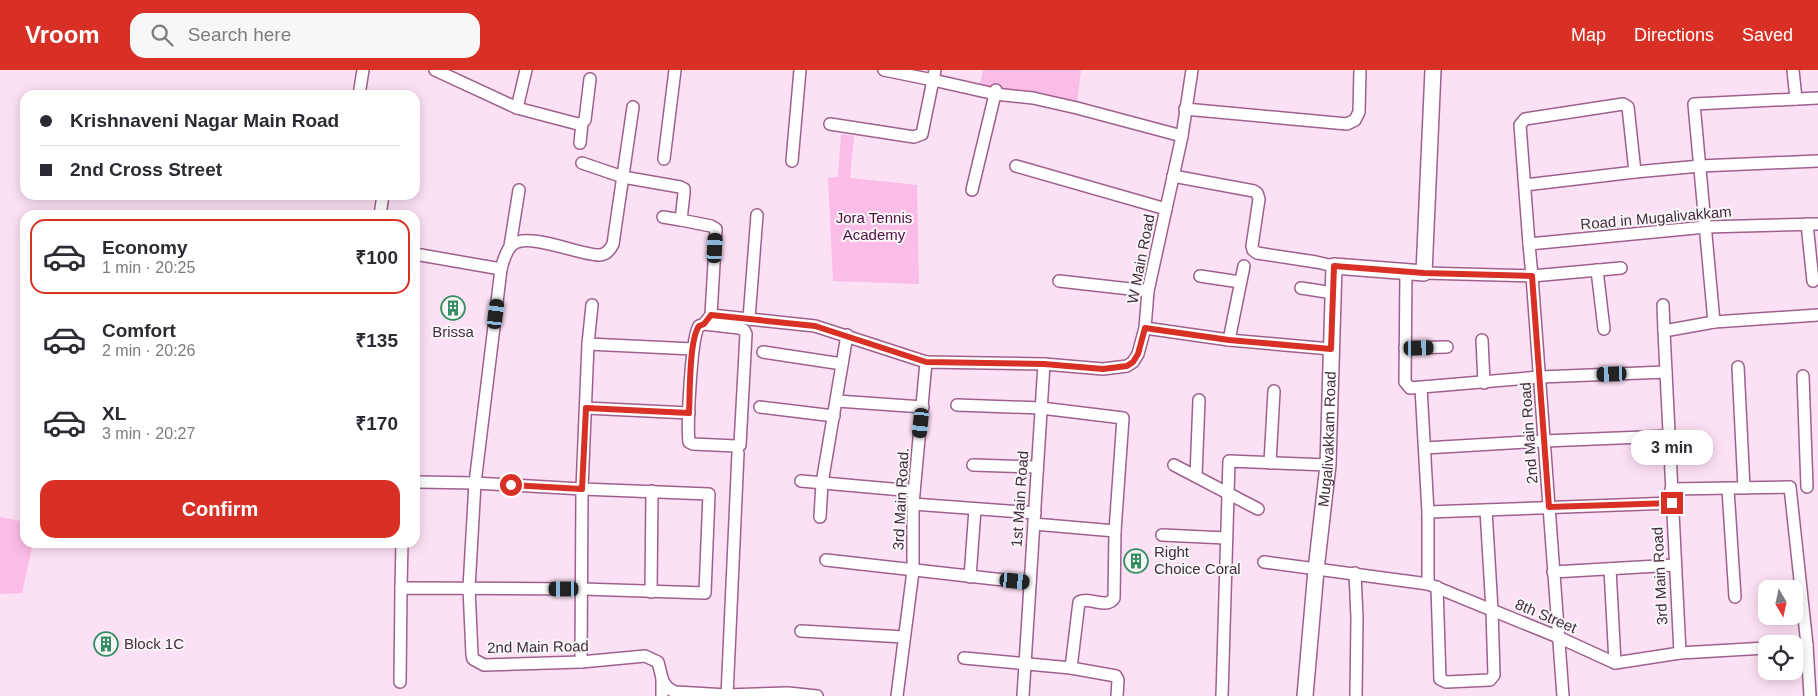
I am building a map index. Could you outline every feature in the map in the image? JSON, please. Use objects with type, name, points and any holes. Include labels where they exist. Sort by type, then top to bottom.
[{"type":"street","points":[[360,90],[363,70]]},
{"type":"street","points":[[435,70],[517,108],[578,124],[582,123]]},
{"type":"street","points":[[517,108],[526,70]]},
{"type":"street","points":[[664,159],[674,70]]},
{"type":"street","points":[[792,161],[800,70]]},
{"type":"street","points":[[884,70],[934,75],[996,92],[1068,106],[1182,136]]},
{"type":"street","name":"W Main Road","points":[[1044,364],[1103,369],[1127,366],[1133,362],[1138,354],[1145,328],[1148,291],[1182,136],[1192,70]]},
{"type":"street","points":[[1185,109],[1347,124],[1355,120],[1359,112],[1360,70]]},
{"type":"street","points":[[1424,273],[1433,70]]},
{"type":"street","points":[[1793,70],[1796,98]]},
{"type":"street","points":[[830,124],[918,136],[924,130],[934,75]]},
{"type":"street","points":[[580,143],[590,79]]},
{"type":"street","points":[[972,190],[996,92]]},
{"type":"street","points":[[1714,322],[1694,104],[1818,98]]},
{"type":"street","points":[[1532,276],[1521,121],[1623,104],[1630,110],[1635,172]]},
{"type":"street","points":[[510,246],[524,240],[598,255],[610,250],[613,244],[633,107]]},
{"type":"street","points":[[1525,185],[1700,166],[1818,161]]},
{"type":"street","points":[[582,163],[622,177],[680,186],[684,189],[681,220]]},
{"type":"street","points":[[1016,166],[1166,209]]},
{"type":"street","points":[[1174,176],[1254,191],[1259,199],[1253,250],[1257,253],[1334,266],[1424,273],[1532,276],[1621,268]]},
{"type":"street","points":[[469,588],[475,483],[500,269],[510,246],[519,190]]},
{"type":"street","points":[[749,319],[757,215]]},
{"type":"street","points":[[664,217],[711,226],[716,229],[708,320]]},
{"type":"street","points":[[1813,224],[1813,280]]},
{"type":"street","name":"Road in Mugalivakkam","points":[[1529,244],[1706,227],[1813,224]]},
{"type":"street","points":[[420,255],[500,269]]},
{"type":"street","points":[[1229,340],[1244,266]]},
{"type":"street","name":"Mugalivakkam Road","points":[[1305,696],[1316,570],[1328,465],[1334,266]]},
{"type":"street","points":[[1597,270],[1604,329]]},
{"type":"street","points":[[1406,271],[1405,382],[1410,388],[1540,378],[1666,372]]},
{"type":"street","points":[[1200,276],[1240,282]]},
{"type":"street","name":"2nd Main Road","points":[[1532,276],[1563,696]]},
{"type":"street","points":[[1059,281],[1148,291]]},
{"type":"street","points":[[1302,288],[1333,293]]},
{"type":"street","points":[[581,662],[582,489],[588,344],[592,305]]},
{"type":"street","name":"3rd Main Road","points":[[1663,305],[1680,653]]},
{"type":"street","points":[[1664,331],[1714,322],[1818,316]]},
{"type":"street","points":[[708,320],[739,328],[744,330],[746,334],[740,445],[689,442],[693,349],[696,330],[708,320],[749,319],[815,326],[926,362],[1044,364]]},
{"type":"street","points":[[1145,328],[1229,340],[1331,349]]},
{"type":"street","points":[[820,517],[822,483],[847,335]]},
{"type":"street","points":[[1482,340],[1484,383]]},
{"type":"street","points":[[588,344],[693,349]]},
{"type":"street","points":[[1405,348],[1447,348]]},
{"type":"street","points":[[763,352],[842,364]]},
{"type":"street","name":"3rd Main Road.","points":[[896,696],[913,571],[913,504],[926,362]]},
{"type":"street","name":"1st Main Road","points":[[1023,696],[1044,364]]},
{"type":"street","points":[[1738,367],[1744,488]]},
{"type":"street","points":[[1671,489],[1813,487],[1803,376]]},
{"type":"street","points":[[1422,388],[1432,586],[1439,676],[1444,682],[1488,680],[1492,678],[1492,610],[1486,510]]},
{"type":"street","points":[[1270,463],[1274,391]]},
{"type":"street","points":[[837,400],[923,407]]},
{"type":"street","points":[[1196,476],[1199,400]]},
{"type":"street","points":[[957,405],[1041,408],[1123,418],[1115,530],[1114,598],[1113,601],[1107,604],[1084,600],[1079,602],[1071,668]]},
{"type":"street","points":[[760,407],[834,416]]},
{"type":"street","points":[[586,408],[689,413]]},
{"type":"street","points":[[1425,448],[1668,436]]},
{"type":"street","points":[[727,695],[738,453]]},
{"type":"street","points":[[1222,696],[1230,461],[1328,465]]},
{"type":"street","points":[[973,464],[1038,467]]},
{"type":"street","points":[[1174,465],[1258,509]]},
{"type":"street","points":[[801,481],[914,491]]},
{"type":"street","points":[[401,588],[582,589],[705,593],[709,494],[420,482]]},
{"type":"street","points":[[1790,487],[1807,645],[1814,680],[1810,696]]},
{"type":"street","points":[[1728,489],[1735,597]]},
{"type":"street","points":[[651,592],[652,491]]},
{"type":"street","points":[[1428,512],[1672,503]]},
{"type":"street","points":[[913,504],[975,509],[1115,530]]},
{"type":"street","points":[[970,577],[975,509]]},
{"type":"street","points":[[1162,535],[1226,538]]},
{"type":"street","points":[[400,682],[402,548]]},
{"type":"street","points":[[826,560],[1030,583]]},
{"type":"street","name":"8th Street","points":[[1264,562],[1316,570],[1355,573],[1432,586],[1558,636],[1615,663]]},
{"type":"street","points":[[1553,572],[1675,565]]},
{"type":"street","points":[[1610,569],[1615,663],[1680,653],[1758,648]]},
{"type":"street","points":[[1355,573],[1357,618],[1356,696]]},
{"type":"street","name":"2nd Main Road","points":[[469,588],[473,659],[484,665],[581,662],[645,656],[658,662],[662,678]]},
{"type":"street","points":[[801,631],[904,637]]},
{"type":"street","points":[[1803,645],[1807,645]]},
{"type":"street","points":[[964,658],[1071,668],[1116,676],[1118,680],[1117,696]]},
{"type":"street","points":[[662,678],[664,685],[672,691],[727,695],[788,694],[816,696]]},
{"type":"street","points":[[662,678],[662,696]]},
{"type":"green space","points":[[983,70],[1081,70],[1077,105],[980,84]]},
{"type":"green space","name":"Jora Tennis Academy","points":[[841,134],[854,136],[850,178],[917,185],[919,284],[833,281],[828,178],[838,177]]},
{"type":"green space","points":[[0,517],[20,521],[20,548],[32,548],[22,593],[0,594]]},
{"type":"place","name":"Brissa","points":[[453,308]]},
{"type":"place","name":"Right Choice Coral","points":[[1136,561]]},
{"type":"place","name":"Block 1C","points":[[106,644]]},
{"type":"route","points":[[511,485],[582,489],[586,408],[689,413],[693,346],[696,330],[711,315],[815,326],[926,362],[1044,364],[1103,369],[1127,366],[1133,362],[1138,354],[1145,328],[1229,340],[1331,349],[1334,266],[1424,273],[1532,276],[1549,507],[1672,503]]}]
